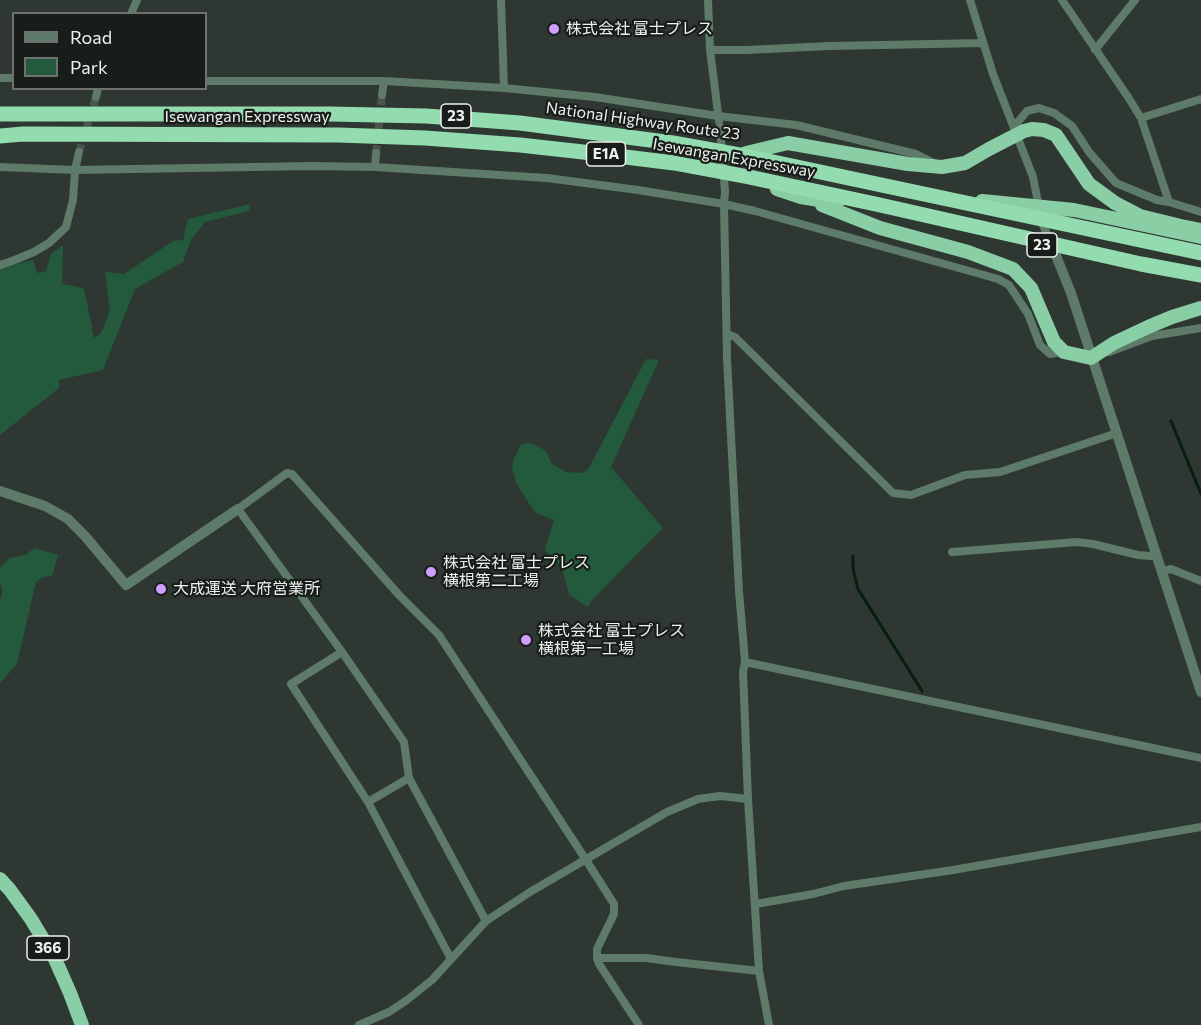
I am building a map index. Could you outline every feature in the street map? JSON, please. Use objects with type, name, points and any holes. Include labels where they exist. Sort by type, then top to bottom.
[{"type":"highway","name":"National Highway Route 23","points":[[0,113],[262,111],[430,115],[533,121],[632,134],[746,153],[973,200],[1074,210],[1201,237]]},
{"type":"highway","name":"Isewangan Expressway","points":[[0,113],[340,114],[426,116],[520,123],[673,143],[746,156],[1201,253]]},
{"type":"highway","points":[[746,153],[788,143],[908,164],[942,167],[965,163],[1016,135],[1032,129],[1044,130],[1056,135],[1089,184],[1115,203],[1140,216],[1201,230]]},
{"type":"highway","name":"Isewangan Expressway","points":[[0,138],[34,134],[338,135],[424,138],[601,154],[749,177],[1201,277]]},
{"type":"highway","name":"23","points":[[0,138],[380,140],[438,142],[559,152],[617,159],[755,182],[801,197],[883,211],[1071,252],[1201,277]]},
{"type":"highway","points":[[801,197],[880,228],[968,252],[1014,269],[1031,288],[1054,342],[1064,352],[1091,358],[1114,343],[1149,327],[1201,308]]},
{"type":"highway","name":"366","points":[[0,879],[32,919],[55,959],[82,1025]]},
{"type":"street","points":[[501,0],[504,88]]},
{"type":"street","points":[[708,0],[710,50],[720,127],[725,192],[727,334],[739,591],[745,662],[743,672],[748,799],[759,971],[769,1025]]},
{"type":"street","points":[[970,0],[993,74],[1026,156],[1033,177],[1042,223],[1071,293],[1201,692]]},
{"type":"street","points":[[1062,0],[1141,118],[1169,202]]},
{"type":"street","points":[[1095,50],[1135,0]]},
{"type":"street","points":[[710,50],[983,43]]},
{"type":"street","points":[[207,81],[384,81],[504,88],[595,97],[718,116],[796,125],[916,154],[942,167]]},
{"type":"street","points":[[382,95],[384,81]]},
{"type":"street","points":[[1141,118],[1201,99]]},
{"type":"street","points":[[1016,135],[1018,122],[1027,111],[1039,108],[1054,113],[1072,126],[1089,152],[1116,183],[1157,200],[1201,212]]},
{"type":"street","points":[[0,265],[42,248],[66,227],[74,200],[75,170],[79,152]]},
{"type":"street","points":[[375,167],[376,153]]},
{"type":"street","points":[[0,167],[75,170],[375,167],[547,178],[724,204],[998,279],[1009,285],[1028,314],[1040,345],[1050,354],[1064,352]]},
{"type":"street","points":[[1091,358],[1152,336],[1201,328]]},
{"type":"street","points":[[727,334],[735,337],[893,493],[911,495],[965,475],[999,472],[1117,434]]},
{"type":"street","points":[[0,491],[45,506],[68,519],[126,585],[287,473],[292,474],[399,595],[439,635],[614,904],[614,914],[597,950],[598,964],[639,1025]]},
{"type":"street","points":[[238,509],[404,742],[409,778],[486,921]]},
{"type":"street","points":[[951,552],[1077,542],[1138,555],[1157,554]]},
{"type":"street","points":[[1162,571],[1171,569],[1201,582]]},
{"type":"street","points":[[342,652],[291,684],[368,802],[452,959]]},
{"type":"street","points":[[745,662],[1201,758]]},
{"type":"street","points":[[368,802],[409,778]]},
{"type":"street","points":[[359,1025],[389,1012],[432,980],[486,921],[530,892],[667,812],[698,799],[720,796],[748,799]]},
{"type":"street","points":[[756,904],[844,886],[953,870],[1201,827]]},
{"type":"street","points":[[597,958],[646,958],[759,971]]},
{"type":"green space","points":[[250,204],[249,211],[205,222],[191,240],[183,262],[135,289],[103,370],[59,380],[59,388],[0,435],[0,268],[33,260],[37,273],[46,271],[51,254],[63,245],[62,284],[84,288],[94,338],[101,333],[110,311],[105,272],[124,274],[173,241],[183,240],[188,219]]},
{"type":"green space","points":[[646,359],[659,360],[611,467],[663,528],[592,600],[588,607],[569,595],[562,567],[545,550],[554,520],[536,513],[516,483],[512,467],[521,444],[530,443],[545,450],[552,464],[566,472],[583,473],[589,468]]},
{"type":"green space","points":[[35,548],[58,555],[52,576],[43,577],[36,582],[17,664],[0,683],[0,599],[3,591],[0,583],[0,568],[9,558],[25,555]]},
{"type":"waterway","points":[[1171,421],[1201,494]]},
{"type":"waterway","points":[[853,556],[853,569],[858,589],[922,691]]},
{"type":"tunnel","points":[[376,153],[382,95]]},
{"type":"tunnel","points":[[79,152],[96,97]]},
{"type":"place","name":"株式会社 富士プレス","points":[[554,29]]},
{"type":"place","name":"株式会社 富士プレス 横根第二工場","points":[[431,572]]},
{"type":"place","name":"大成運送 大府営業所","points":[[161,589]]},
{"type":"place","name":"株式会社 富士プレス 横根第一工場","points":[[526,640]]}]
